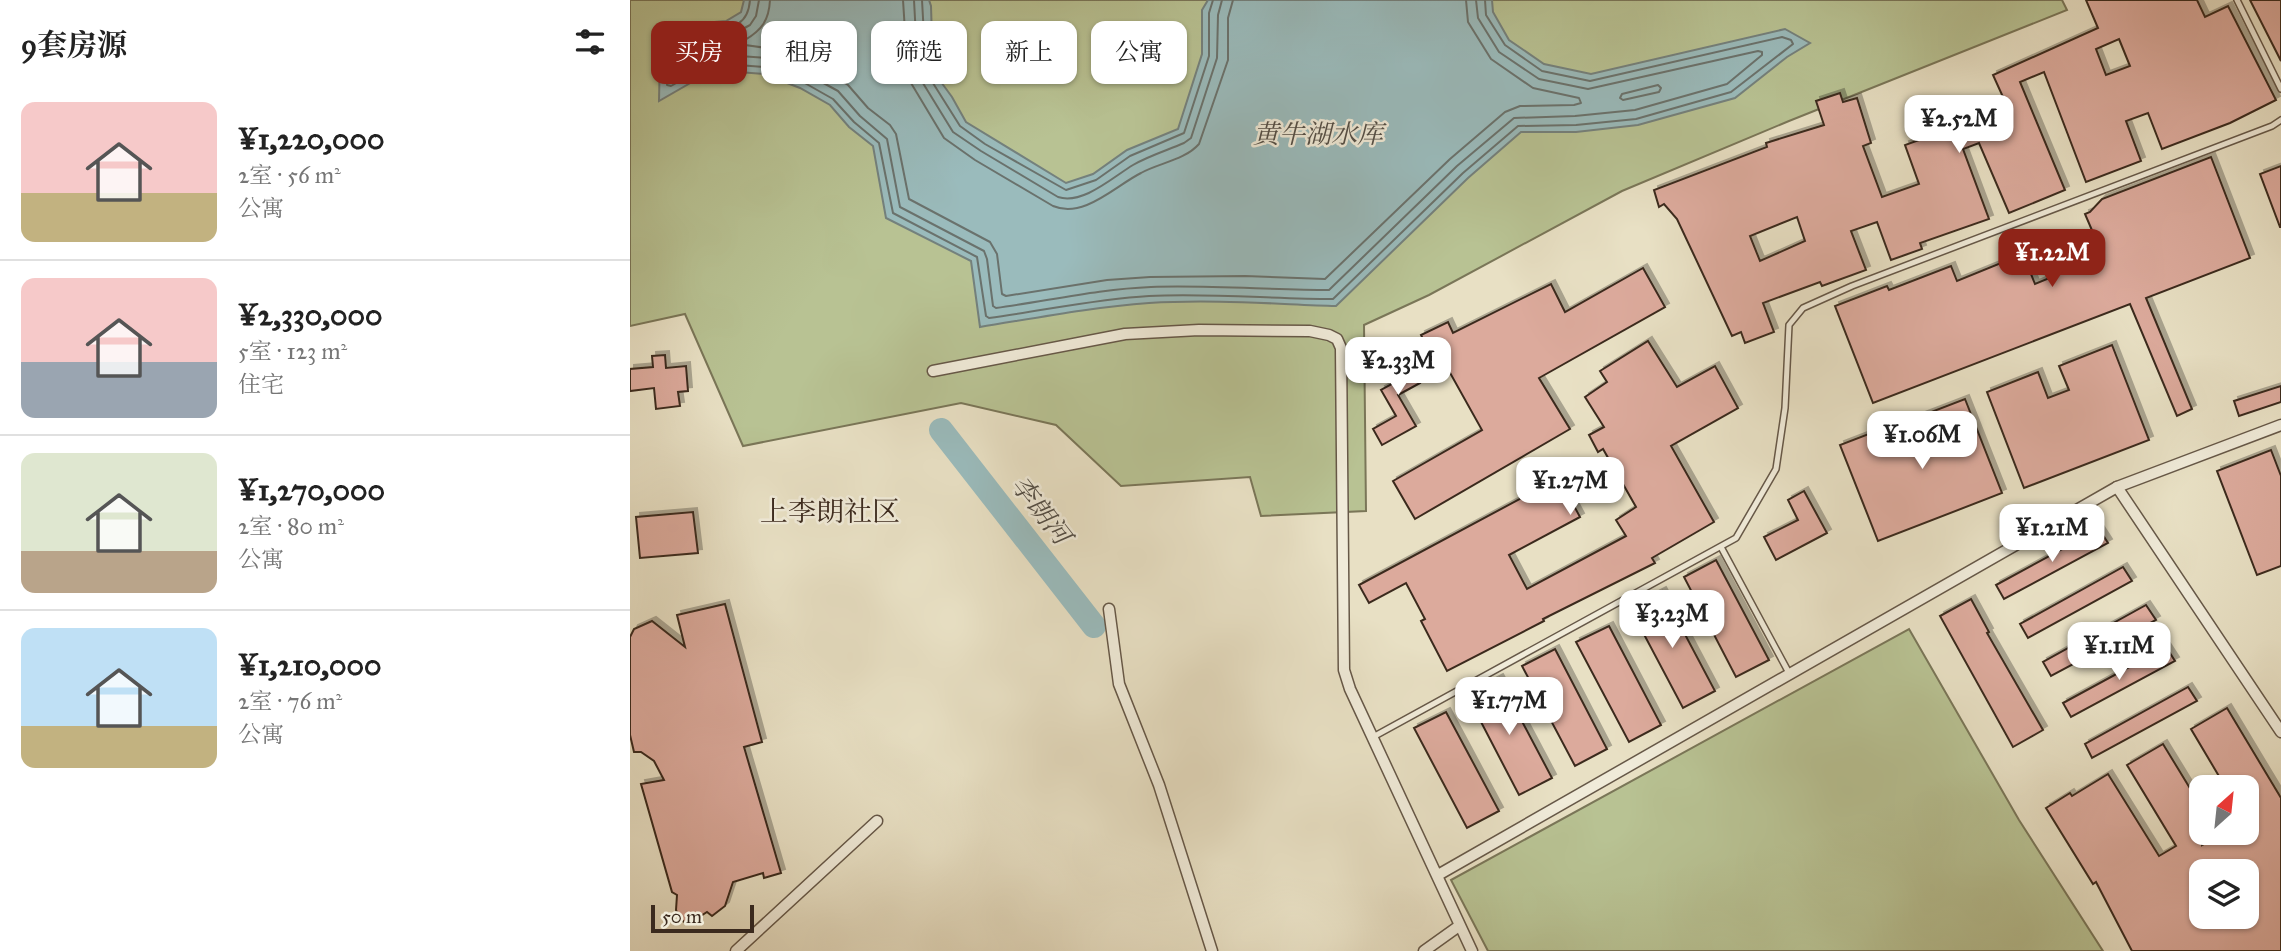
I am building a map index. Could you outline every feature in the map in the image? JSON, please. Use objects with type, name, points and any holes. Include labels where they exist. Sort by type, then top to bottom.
[{"type":"street","points":[[933,371],[1125,334],[1199,330],[1310,331],[1337,339],[1341,348],[1344,670],[1350,689],[1472,951]]},
{"type":"street","points":[[1438,875],[2118,487],[2281,425]]},
{"type":"street","points":[[2118,487],[2281,732]]},
{"type":"street","points":[[1109,609],[1118,684],[1159,785],[1212,951]]},
{"type":"street","points":[[740,949],[877,821]]},
{"type":"street","points":[[1424,951],[1459,926]]},
{"type":"lane","points":[[2236,0],[2281,89]]},
{"type":"lane","points":[[1373,737],[1736,538],[1776,468],[1785,408],[1789,325],[1804,308],[1852,286],[2272,126],[2281,120]]},
{"type":"lane","points":[[1721,547],[1790,674]]},
{"type":"green space","points":[[630,0],[2062,0],[2067,10],[1622,191],[1429,295],[1364,325],[1366,511],[1261,516],[1250,477],[1121,486],[1056,425],[961,403],[743,446],[685,314],[630,326]]},
{"type":"green space","points":[[1909,629],[2019,820],[2103,951],[1488,951],[1451,880]]},
{"type":"water","name":"黄牛湖水库","points":[[744,0],[929,0],[931,21],[871,21],[871,84],[942,84],[966,122],[1066,183],[1093,174],[1127,150],[1178,129],[1202,54],[1202,10],[1208,0],[1492,0],[1493,12],[1509,40],[1544,64],[1591,74],[1785,29],[1810,43],[1787,57],[1735,98],[1638,125],[1576,132],[1521,132],[1468,178],[1336,306],[1220,302],[1149,303],[980,327],[971,261],[886,218],[873,146],[849,127],[830,105],[790,84],[857,84],[857,21],[761,21],[761,74],[747,73],[747,21],[726,21],[741,12]]},
{"type":"water","name":"黄牛湖水库","points":[[659,84],[689,84],[659,101]]},
{"type":"building","points":[[2086,0],[2197,0],[2205,17],[2228,6],[2276,100],[2230,123],[2162,149],[2148,113],[2126,121],[2141,161],[2086,182],[2044,72],[2020,82],[2065,190],[2009,213],[1979,143],[1963,149],[1989,219],[1920,243],[1922,249],[1891,260],[1877,222],[1851,231],[1866,270],[1822,286],[1820,282],[1763,303],[1774,332],[1745,343],[1741,332],[1732,336],[1677,219],[1664,204],[1659,207],[1654,190],[1767,147],[1766,143],[1824,125],[1816,101],[1840,93],[1843,102],[1857,98],[1871,143],[1863,146],[1882,197],[1919,184],[1905,145],[1955,127],[1956,130],[2008,108],[1993,75],[2098,28]],"holes":[[[2119,39],[2130,66],[2106,75],[2096,49]],[[1797,217],[1805,241],[1760,261],[1750,236]]]},
{"type":"building","points":[[2250,0],[2281,0],[2281,61]]},
{"type":"building","points":[[2211,157],[2250,258],[2146,298],[2192,409],[2177,416],[2130,304],[1873,403],[1835,306],[1887,286],[1889,290],[1951,266],[1957,281],[2023,254],[2035,284],[2103,256],[2085,214],[2102,199]]},
{"type":"building","points":[[2281,166],[2281,227],[2280,227],[2260,174]]},
{"type":"building","points":[[1643,268],[1665,307],[1539,378],[1570,429],[1415,519],[1393,481],[1482,430],[1444,362],[1436,366],[1421,335],[1448,322],[1453,333],[1551,284],[1565,312]]},
{"type":"building","points":[[1648,341],[1677,387],[1715,366],[1738,408],[1671,446],[1714,522],[1652,558],[1655,563],[1447,671],[1421,621],[1425,619],[1406,583],[1369,603],[1359,585],[1559,478],[1580,517],[1509,555],[1527,589],[1626,536],[1616,520],[1636,507],[1603,449],[1598,452],[1589,435],[1604,427],[1585,397],[1607,382],[1600,371]]},
{"type":"building","points":[[2112,345],[2149,440],[2024,488],[1987,392],[2038,372],[2048,398],[2069,390],[2059,366]]},
{"type":"building","points":[[1401,347],[1420,383],[1398,395],[1416,426],[1382,445],[1373,429],[1396,416],[1381,390],[1397,381],[1384,357]]},
{"type":"building","points":[[665,355],[666,368],[686,366],[688,391],[678,392],[680,406],[656,409],[654,388],[630,391],[630,369],[653,367],[652,356]]},
{"type":"building","points":[[2281,386],[2281,402],[2239,416],[2234,401]]},
{"type":"building","points":[[1965,399],[2002,493],[1878,541],[1840,445],[1892,425],[1902,451],[1922,443],[1913,419]]},
{"type":"building","points":[[2271,450],[2281,476],[2281,566],[2257,575],[2217,471]]},
{"type":"building","points":[[1804,491],[1827,533],[1776,560],[1764,537],[1798,520],[1788,500]]},
{"type":"building","points":[[693,512],[698,553],[640,558],[636,517]]},
{"type":"building","points":[[2099,529],[2108,543],[2004,599],[1996,585]]},
{"type":"building","points":[[1716,560],[1769,660],[1736,677],[1684,577]]},
{"type":"building","points":[[2123,567],[2132,581],[2028,638],[2020,624]]},
{"type":"building","points":[[1662,591],[1715,691],[1683,708],[1630,608]]},
{"type":"building","points":[[1971,599],[1989,632],[1987,633],[2043,730],[2013,747],[1940,616]]},
{"type":"building","points":[[725,604],[762,742],[744,747],[781,873],[764,878],[763,873],[733,882],[725,906],[712,916],[707,912],[690,923],[684,922],[676,910],[677,895],[672,892],[641,784],[664,780],[654,761],[641,752],[634,752],[630,735],[630,637],[634,629],[652,621],[685,647],[677,615]]},
{"type":"building","points":[[2146,605],[2156,620],[2051,676],[2043,662]]},
{"type":"building","points":[[1609,626],[1661,725],[1629,742],[1576,642]]},
{"type":"building","points":[[2166,647],[2175,661],[2071,717],[2063,703]]},
{"type":"building","points":[[1555,649],[1607,749],[1575,766],[1522,666]]},
{"type":"building","points":[[1499,678],[1552,778],[1519,795],[1467,695]]},
{"type":"building","points":[[2188,687],[2197,701],[2092,758],[2085,744]]},
{"type":"building","points":[[2227,708],[2281,798],[2281,951],[2132,951],[2096,882],[2093,884],[2046,808],[2108,774],[2159,856],[2176,846],[2127,765],[2163,744],[2189,787],[2189,845],[2259,845],[2259,775],[2218,775],[2191,729]]},
{"type":"building","points":[[1446,712],[1499,811],[1467,828],[1414,728]]},
{"type":"waterway","name":"李朗河","points":[[941,430],[1094,626]]},
{"type":"district","name":"上李朗社区","points":[[830,511]]}]
